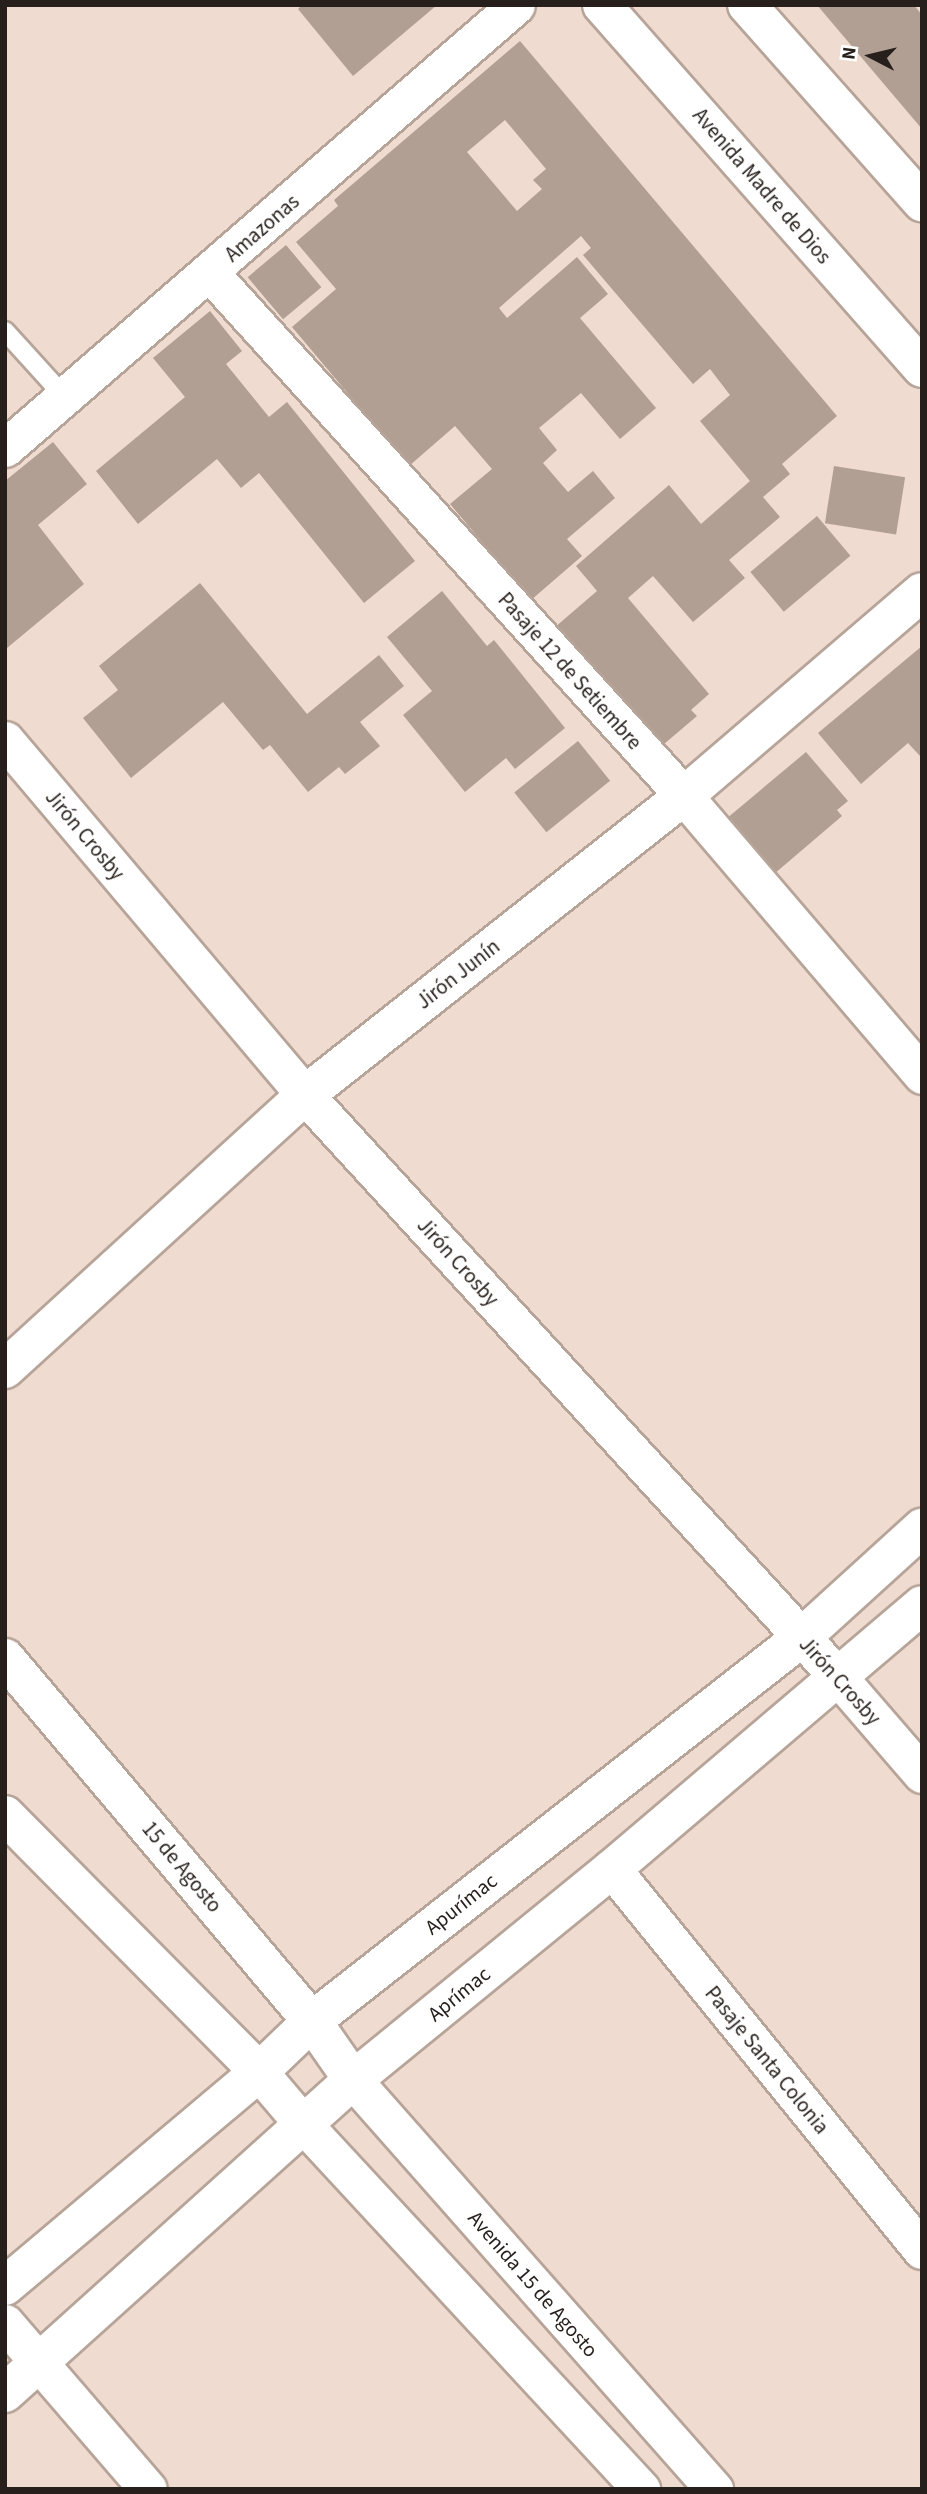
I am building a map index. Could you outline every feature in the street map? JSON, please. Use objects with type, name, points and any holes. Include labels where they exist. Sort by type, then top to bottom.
[{"type":"street","name":"Amazonas","points":[[5,448],[516,5]]},
{"type":"street","name":"Avenida Madre de Dios","points":[[602,5],[922,368]]},
{"type":"street","points":[[747,5],[922,202]]},
{"type":"street","name":"Pasaje 12 de Setiembre","points":[[210,273],[684,796],[922,1075]]},
{"type":"street","name":"Jirón Junín","points":[[5,1369],[305,1095],[684,796],[922,592]]},
{"type":"street","name":"Jirón Crosby","points":[[5,740],[305,1095],[839,1678],[922,1774]]},
{"type":"street","name":"Apurímac","points":[[5,2286],[259,2072],[312,2021],[801,1638],[922,1528]]},
{"type":"street","name":"Aprímac","points":[[5,2393],[42,2363],[353,2080],[612,1869],[922,1605]]},
{"type":"street","name":"15 de Agosto","points":[[5,1658],[312,2021],[353,2080]]},
{"type":"street","points":[[5,1815],[259,2072],[305,2126],[640,2489]]},
{"type":"street","name":"Pasaje Santa Colonia","points":[[612,1869],[922,2250]]},
{"type":"street","name":"Avenida 15 de Agosto","points":[[353,2080],[714,2489]]},
{"type":"street","points":[[5,2323],[148,2489]]},
{"type":"lane","points":[[5,331],[64,396]]},
{"type":"building","points":[[302,5],[437,5],[353,76],[298,9]]},
{"type":"building","points":[[817,5],[914,5],[922,15],[922,129]]},
{"type":"building","points":[[520,41],[837,416],[782,464],[790,474],[763,497],[780,517],[729,560],[745,578],[693,622],[653,576],[628,598],[709,694],[691,710],[697,716],[657,750],[554,628],[597,591],[576,566],[669,485],[701,524],[750,481],[700,421],[730,395],[710,369],[693,384],[583,255],[591,248],[581,236],[499,308],[507,318],[577,257],[608,294],[580,318],[656,408],[620,439],[581,393],[539,428],[557,450],[543,463],[568,492],[593,471],[615,498],[567,539],[582,556],[531,600],[450,504],[492,469],[455,426],[409,466],[292,327],[336,289],[296,242],[338,206],[334,200]],"holes":[[[505,120],[546,169],[533,180],[542,189],[517,211],[467,152]]]},
{"type":"building","points":[[286,245],[321,287],[283,319],[248,277]]},
{"type":"building","points":[[210,311],[242,351],[226,364],[269,417],[287,402],[415,561],[364,603],[259,473],[241,488],[217,459],[138,524],[96,471],[185,397],[153,358]]},
{"type":"building","points":[[53,442],[87,484],[38,525],[84,584],[7,648],[5,481]]},
{"type":"building","points":[[834,466],[905,477],[896,535],[825,523]]},
{"type":"building","points":[[817,516],[850,556],[784,612],[750,572]]},
{"type":"building","points":[[200,583],[307,714],[379,655],[404,686],[360,722],[380,746],[345,774],[339,767],[308,792],[270,745],[263,750],[223,702],[131,778],[83,718],[118,690],[99,666]]},
{"type":"building","points":[[442,591],[487,646],[494,640],[565,728],[515,769],[506,758],[465,792],[403,715],[432,691],[387,637]]},
{"type":"building","points":[[922,646],[922,755],[908,743],[861,784],[818,733]]},
{"type":"building","points":[[578,741],[610,781],[546,832],[514,793]]},
{"type":"building","points":[[806,752],[848,801],[837,810],[842,816],[767,880],[720,824]]}]
